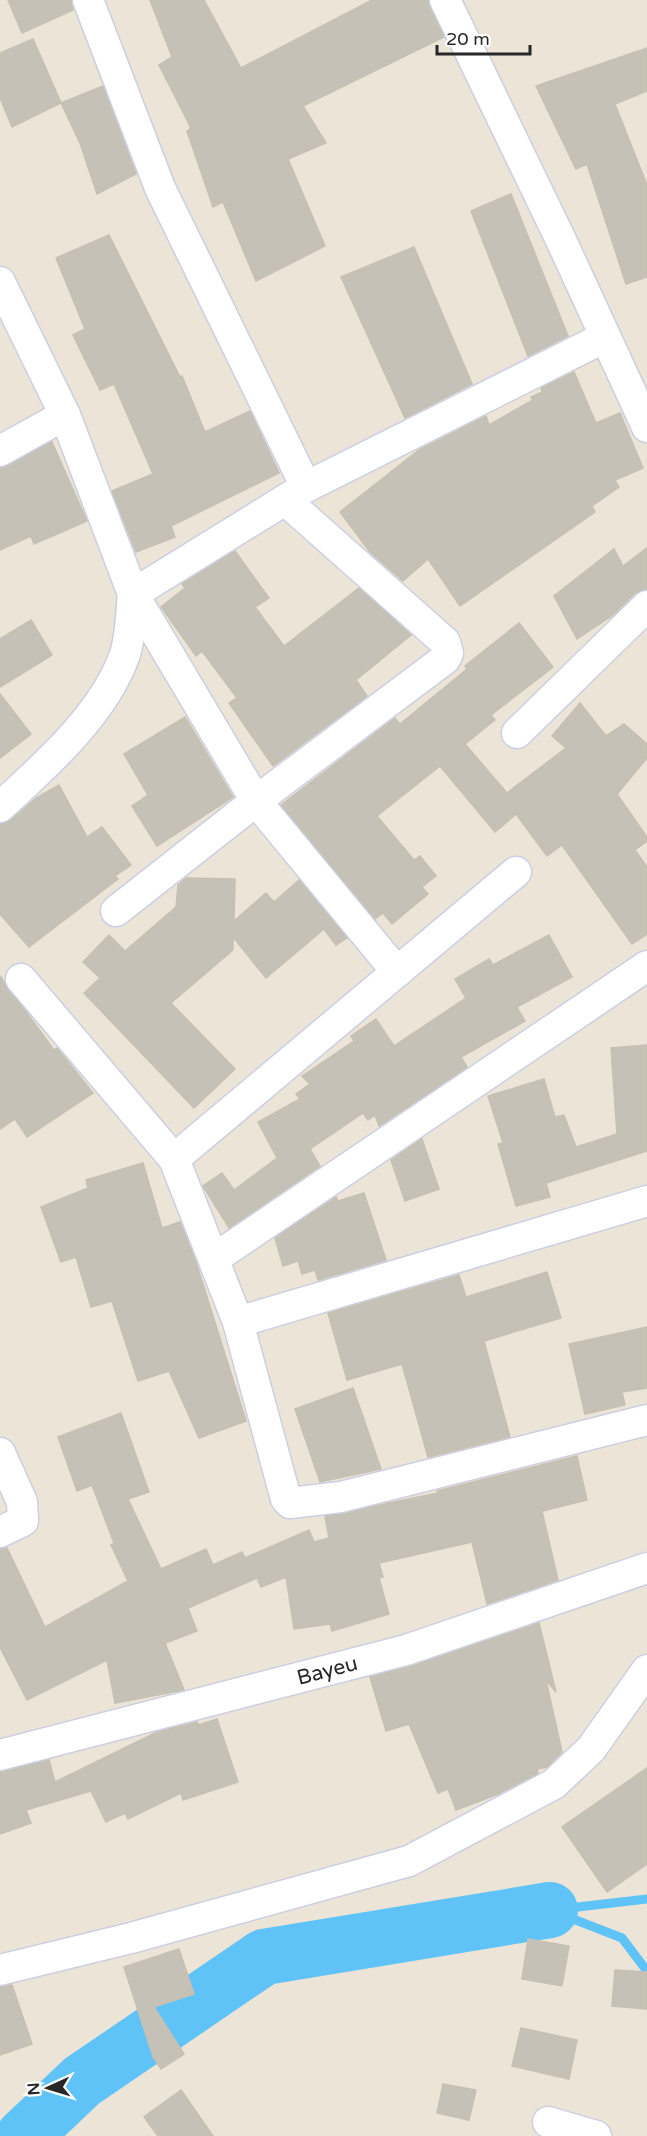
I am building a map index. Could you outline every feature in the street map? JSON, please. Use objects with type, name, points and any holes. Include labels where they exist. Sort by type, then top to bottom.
[{"type":"street","points":[[88,0],[160,188],[295,494],[440,638],[448,653],[446,659],[256,801],[116,911]]},
{"type":"street","points":[[445,0],[560,238],[647,427]]},
{"type":"street","points":[[0,282],[65,415],[133,594],[256,801],[397,972]]},
{"type":"street","points":[[133,594],[295,494],[605,338]]},
{"type":"street","points":[[0,451],[65,415]]},
{"type":"street","points":[[0,807],[48,764],[103,696],[125,653],[133,594]]},
{"type":"street","points":[[517,733],[647,606]]},
{"type":"street","points":[[174,1159],[516,872]]},
{"type":"street","points":[[215,1258],[647,966]]},
{"type":"street","points":[[21,980],[174,1159],[215,1258],[238,1322],[286,1499],[290,1503],[341,1497],[647,1420]]},
{"type":"street","points":[[238,1322],[647,1201]]},
{"type":"street","points":[[0,1454],[22,1502],[23,1521],[0,1532]]},
{"type":"street","name":"Bayeu","points":[[0,1755],[406,1650],[647,1568]]},
{"type":"street","points":[[0,1970],[131,1938],[409,1861],[554,1784],[591,1749],[647,1670]]},
{"type":"street","points":[[548,2122],[596,2136]]},
{"type":"building","points":[[8,0],[71,0],[73,10],[22,33]]},
{"type":"building","points":[[150,0],[204,0],[241,68],[372,0],[428,0],[444,37],[303,106],[326,143],[288,159],[325,246],[256,281],[223,202],[213,207],[187,131],[191,128],[159,65],[172,57]]},
{"type":"building","points":[[33,39],[61,103],[12,127],[0,98],[0,53]]},
{"type":"building","points":[[647,48],[647,91],[615,104],[647,185],[647,277],[626,284],[587,164],[576,169],[536,86]]},
{"type":"building","points":[[103,86],[136,174],[97,194],[80,143],[61,103]]},
{"type":"building","points":[[511,194],[568,336],[528,356],[471,211]]},
{"type":"building","points":[[109,235],[180,377],[182,376],[205,432],[250,411],[279,473],[171,526],[175,537],[136,552],[112,491],[153,474],[114,384],[100,390],[73,335],[85,329],[56,258]]},
{"type":"building","points":[[414,247],[472,384],[405,418],[341,277]]},
{"type":"building","points":[[574,372],[596,423],[620,413],[643,468],[615,480],[619,487],[592,506],[595,512],[460,606],[428,559],[403,581],[370,552],[340,512],[419,450],[486,416],[489,425],[533,400],[531,397],[542,392],[541,388]]},
{"type":"building","points":[[52,442],[87,521],[34,544],[31,536],[0,550],[0,468]]},
{"type":"building","points":[[647,548],[647,589],[635,593],[613,615],[577,639],[554,596],[614,549],[623,566]]},
{"type":"building","points":[[235,551],[269,598],[255,607],[284,646],[359,588],[411,635],[356,680],[367,696],[273,766],[229,703],[237,698],[202,651],[196,656],[161,607],[185,588],[182,584]]},
{"type":"building","points":[[31,620],[52,655],[0,687],[0,639]]},
{"type":"building","points":[[519,623],[553,667],[491,715],[495,720],[465,744],[507,793],[566,748],[552,736],[580,703],[606,736],[624,724],[647,744],[647,758],[617,794],[647,837],[647,841],[635,850],[647,867],[647,934],[632,944],[562,845],[547,856],[516,814],[495,832],[440,766],[377,816],[414,860],[420,856],[436,876],[422,887],[428,894],[392,924],[383,913],[375,919],[281,805],[395,718],[400,724],[467,669],[465,666]]},
{"type":"building","points":[[0,694],[31,734],[0,758]]},
{"type":"building","points":[[185,717],[233,797],[157,846],[132,806],[148,795],[124,754]]},
{"type":"building","points":[[59,785],[87,837],[102,827],[131,865],[115,876],[118,879],[29,947],[0,914],[0,824],[11,820],[36,798]]},
{"type":"building","points":[[186,878],[235,879],[234,921],[266,893],[274,902],[299,880],[347,938],[336,945],[324,929],[266,978],[233,937],[233,950],[171,1003],[235,1069],[194,1108],[84,993],[100,978],[83,962],[109,935],[125,951],[176,907],[178,885]]},
{"type":"building","points":[[549,935],[572,977],[517,1007],[525,1021],[461,1057],[467,1067],[379,1126],[375,1115],[368,1120],[363,1113],[310,1149],[320,1166],[229,1228],[203,1186],[222,1173],[234,1190],[277,1158],[258,1122],[300,1099],[296,1094],[310,1084],[302,1076],[354,1041],[351,1036],[376,1019],[394,1046],[466,998],[455,979],[489,959],[493,965]]},
{"type":"building","points":[[0,976],[54,1050],[57,1048],[93,1093],[27,1137],[15,1119],[0,1129]]},
{"type":"building","points":[[647,1045],[647,1151],[546,1183],[550,1197],[516,1206],[498,1144],[503,1143],[488,1096],[544,1079],[555,1117],[564,1115],[576,1147],[617,1134],[611,1048]]},
{"type":"building","points":[[422,1139],[439,1189],[405,1201],[391,1160]]},
{"type":"building","points":[[143,1163],[162,1228],[180,1222],[196,1262],[246,1421],[199,1438],[169,1371],[138,1381],[112,1301],[91,1307],[76,1257],[61,1262],[41,1207],[88,1188],[86,1180]]},
{"type":"building","points":[[364,1193],[386,1260],[318,1280],[315,1270],[302,1274],[298,1261],[283,1266],[275,1238],[336,1197],[338,1201]]},
{"type":"building","points":[[547,1272],[561,1318],[484,1341],[510,1437],[428,1457],[402,1364],[347,1380],[328,1313],[459,1275],[466,1297]]},
{"type":"building","points":[[647,1327],[647,1388],[622,1392],[625,1405],[585,1414],[569,1344]]},
{"type":"building","points":[[353,1388],[381,1469],[320,1482],[295,1409]]},
{"type":"building","points":[[121,1413],[149,1492],[128,1499],[161,1569],[206,1549],[213,1565],[242,1552],[245,1558],[309,1530],[314,1542],[329,1538],[325,1516],[438,1493],[437,1491],[577,1456],[587,1500],[542,1511],[558,1580],[487,1604],[472,1542],[379,1563],[383,1577],[379,1578],[389,1614],[332,1631],[330,1624],[294,1629],[286,1577],[261,1587],[257,1578],[188,1608],[197,1631],[165,1643],[184,1690],[115,1703],[107,1660],[27,1700],[0,1647],[0,1549],[7,1548],[45,1627],[128,1581],[111,1545],[114,1543],[92,1485],[77,1491],[58,1437]]},
{"type":"building","points":[[539,1623],[556,1692],[546,1680],[562,1752],[547,1767],[537,1769],[538,1773],[498,1794],[456,1810],[448,1789],[438,1793],[409,1724],[386,1731],[370,1677],[412,1666]]},
{"type":"building","points":[[217,1719],[238,1782],[183,1800],[181,1793],[128,1819],[125,1813],[106,1822],[91,1791],[26,1810],[31,1823],[0,1834],[0,1772],[49,1760],[55,1782],[157,1732],[197,1722],[199,1725]]},
{"type":"building","points":[[647,1768],[647,1864],[607,1892],[562,1827]]},
{"type":"building","points":[[528,1939],[569,1946],[562,1986],[522,1979]]},
{"type":"building","points":[[179,1949],[194,1994],[154,2007],[184,2054],[161,2069],[153,2057],[124,1967]]},
{"type":"building","points":[[615,1970],[647,1972],[647,2009],[612,2006]]},
{"type":"building","points":[[12,1985],[32,2044],[0,2055],[0,1987]]},
{"type":"building","points":[[521,2028],[577,2040],[569,2079],[512,2066]]},
{"type":"building","points":[[443,2084],[476,2090],[469,2120],[437,2113]]},
{"type":"building","points":[[181,2090],[213,2136],[158,2136],[144,2117]]},
{"type":"waterway","points":[[552,1910],[647,1899]]},
{"type":"waterway","points":[[550,1910],[622,1938],[647,1971]]},
{"type":"waterway","points":[[24,2136],[82,2081],[264,1957],[550,1910]]}]
